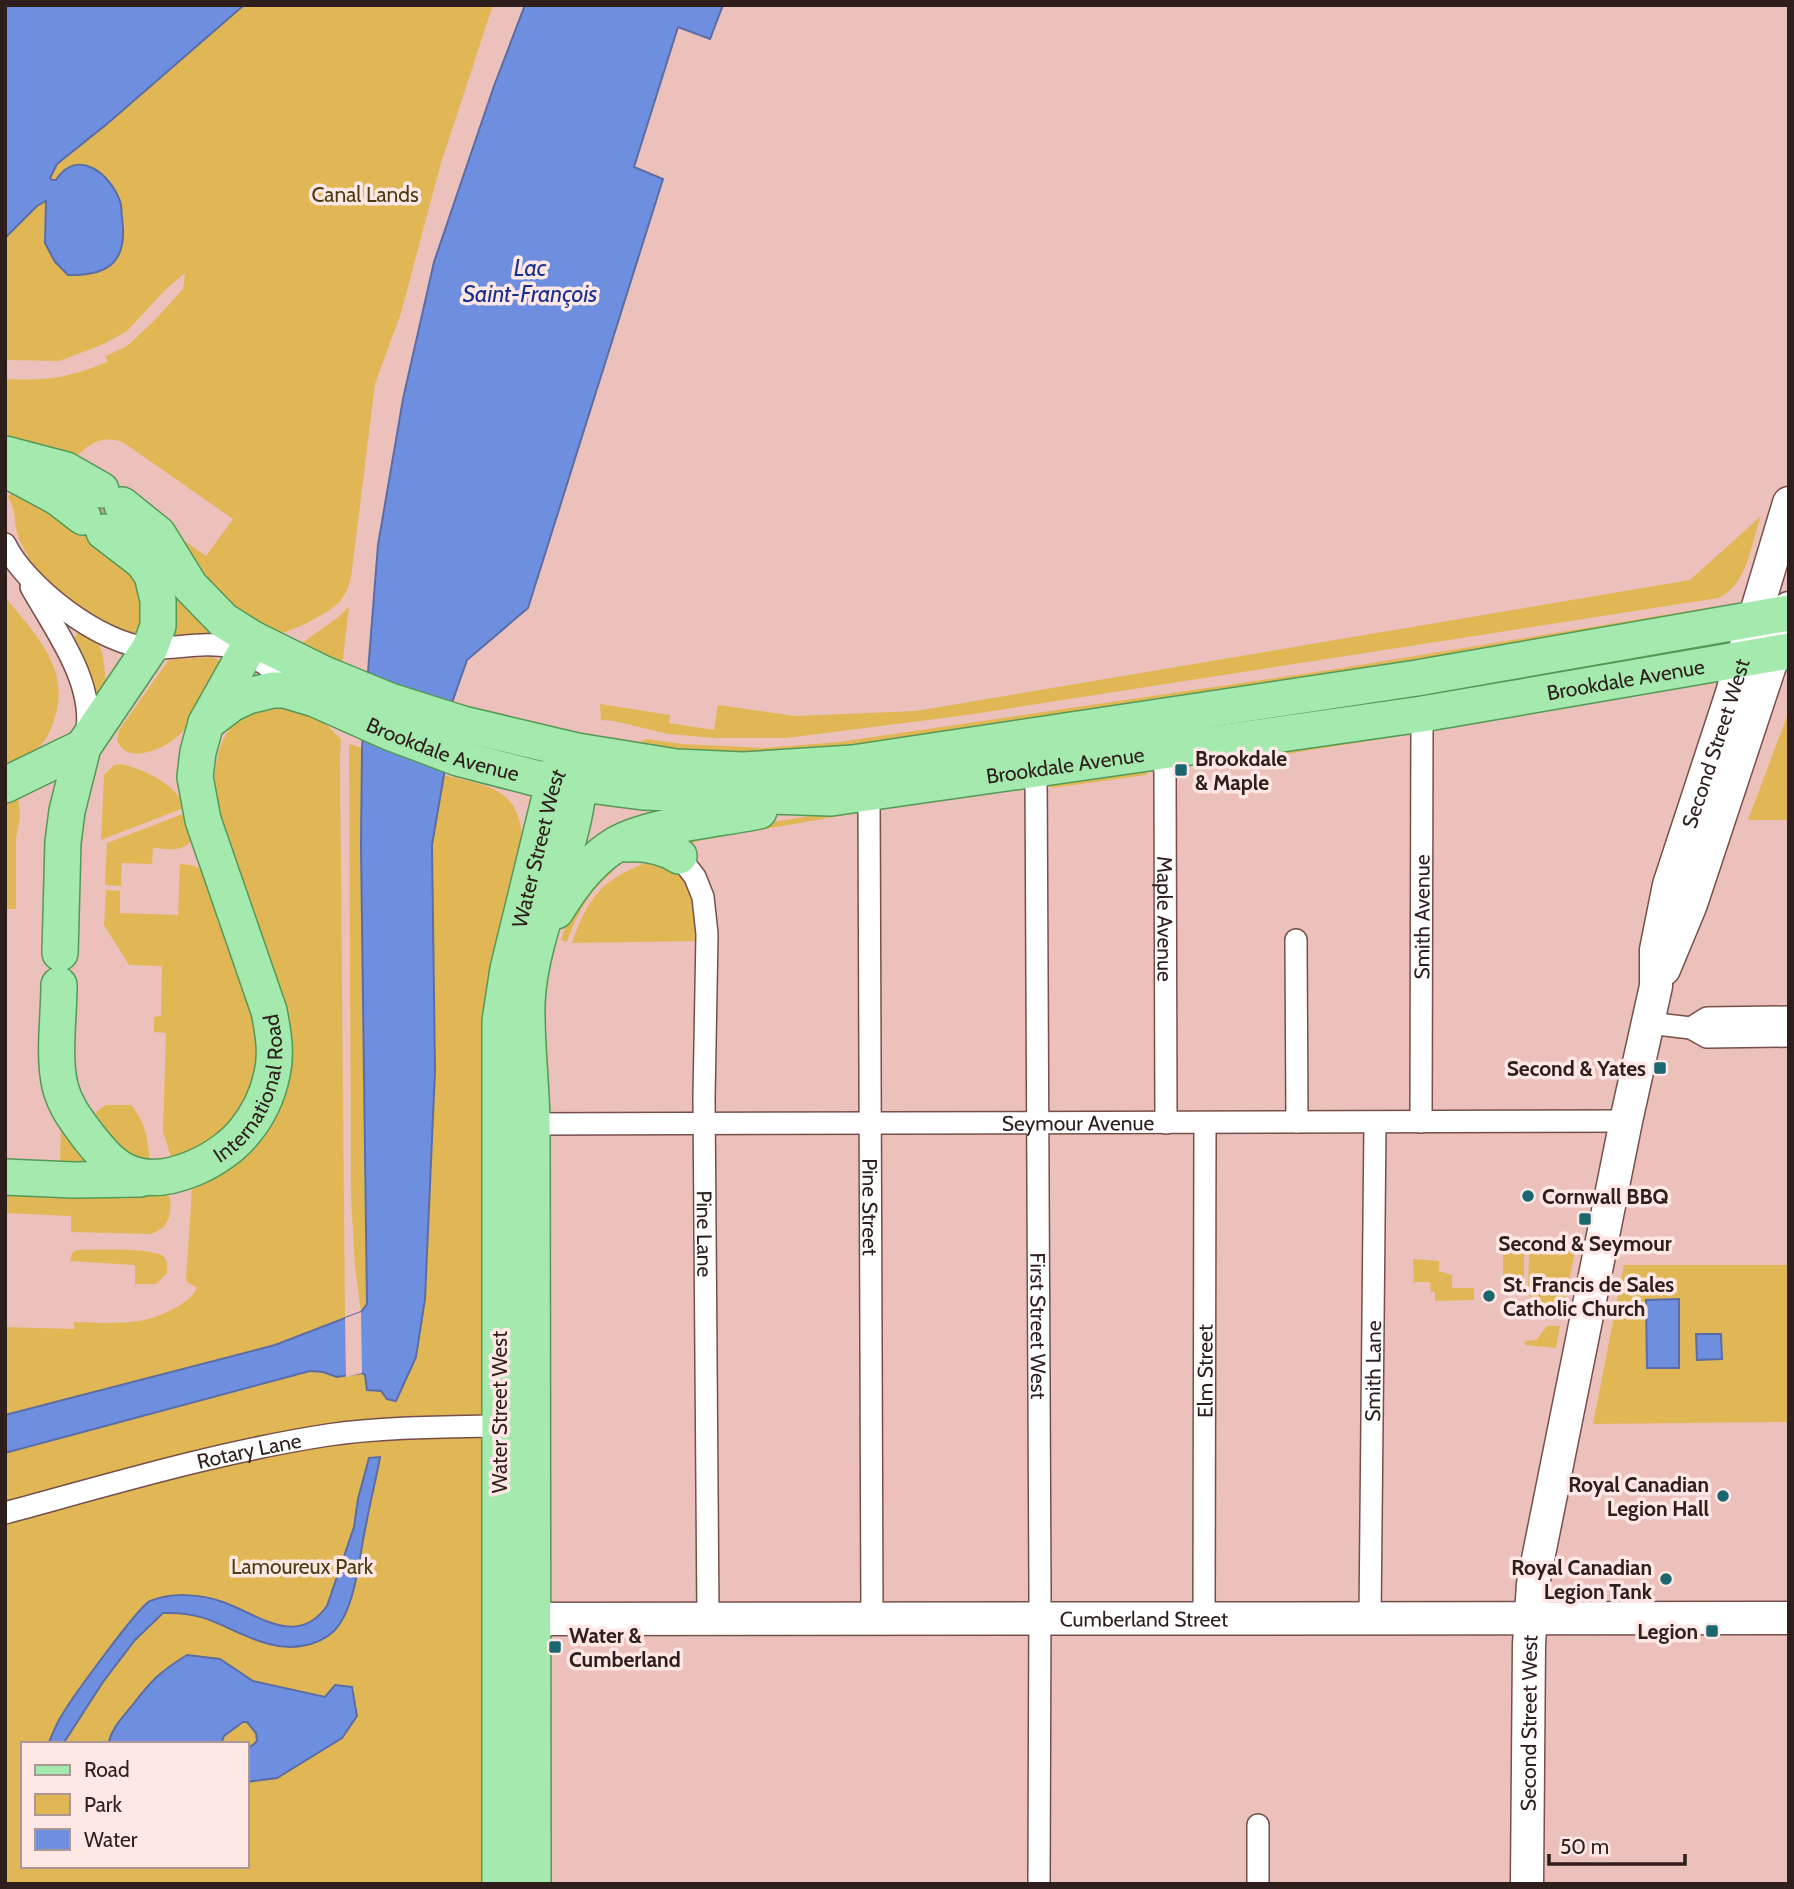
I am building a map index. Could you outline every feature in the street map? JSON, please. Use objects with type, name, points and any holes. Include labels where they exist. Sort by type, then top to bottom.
[{"type":"main road","points":[[5,454],[66,470],[143,562],[156,586],[158,626],[150,648],[83,747],[67,811],[63,842],[58,1068],[65,1102],[72,1115],[110,1162],[133,1174],[165,1176]]},
{"type":"main road","points":[[5,463],[60,484],[102,511]]},
{"type":"main road","points":[[5,469],[57,497],[102,511],[158,534],[190,586],[249,646],[347,699]]},
{"type":"main road","name":"Second Street West","points":[[1527,1884],[1533,1584],[1647,1023],[1656,986],[1691,904],[1768,655],[1779,614],[1789,503]]},
{"type":"main road","name":"Brookdale Avenue","points":[[570,772],[676,767],[783,769],[853,762],[1417,678],[1779,614]]},
{"type":"main road","name":"International Road","points":[[165,1176],[217,1154],[244,1133],[259,1111],[272,1074],[274,1052],[269,1011],[197,801],[194,777],[206,723],[249,646]]},
{"type":"main road","name":"Brookdale Avenue","points":[[347,699],[390,701],[460,741],[643,792],[831,798],[1422,714],[1768,655]]},
{"type":"main road","points":[[206,723],[231,704],[259,692],[285,690],[315,699],[347,699]]},
{"type":"main road","points":[[5,785],[83,747]]},
{"type":"main road","name":"Water Street West","points":[[500,1884],[516,1619],[532,1124],[527,1002],[537,945],[571,832],[570,772]]},
{"type":"main road","name":"Water Street West","points":[[533,1884],[516,1619],[498,1426],[500,1021],[508,969],[570,772]]},
{"type":"main road","points":[[537,945],[567,893],[593,862],[616,845],[653,831],[831,798]]},
{"type":"main road","points":[[616,845],[653,846],[679,856]]},
{"type":"main road","points":[[5,1177],[73,1180],[165,1176]]},
{"type":"main road","name":"Cumberland Street","points":[[516,1619],[1789,1618]]},
{"type":"street","points":[[5,544],[68,653],[79,678],[87,703],[88,720],[83,747]]},
{"type":"street","points":[[23,572],[41,590],[89,625],[130,644],[150,648],[249,646],[275,670],[315,699]]},
{"type":"street","name":"Smith Avenue","points":[[1421,1122],[1422,714]]},
{"type":"street","name":"Maple Avenue","points":[[1160,716],[1164,752],[1166,1123]]},
{"type":"street","name":"First Street West","points":[[1036,770],[1041,1620],[1039,1884]]},
{"type":"street","name":"Pine Street","points":[[869,794],[872,1620]]},
{"type":"street","name":"Pine Lane","points":[[679,856],[695,877],[703,897],[707,934],[705,1125],[708,1619]]},
{"type":"street","points":[[1296,940],[1297,1122]]},
{"type":"street","points":[[1691,1028],[1707,1018],[1789,1017]]},
{"type":"street","points":[[1647,1023],[1691,1028],[1707,1037],[1789,1036]]},
{"type":"street","name":"Seymour Avenue","points":[[532,1124],[1626,1121]]},
{"type":"street","name":"Elm Street","points":[[1204,1619],[1205,1123]]},
{"type":"street","name":"Smith Lane","points":[[1370,1619],[1375,1123]]},
{"type":"street","name":"Rotary Lane","points":[[5,1513],[264,1446],[317,1437],[498,1426]]},
{"type":"street","points":[[1258,1825],[1258,1884]]},
{"type":"green space","name":"Canal Lands","points":[[244,5],[493,5],[441,163],[401,313],[375,384],[349,585],[341,600],[328,611],[278,634],[234,615],[159,523],[206,556],[233,519],[124,443],[110,439],[96,442],[84,449],[74,460],[5,448],[5,379],[57,377],[81,372],[107,362],[106,356],[127,346],[183,289],[185,273],[165,290],[127,331],[104,344],[59,361],[5,360],[5,238],[45,201],[45,243],[125,228],[120,201],[101,172],[84,165],[62,172],[56,180],[50,180],[50,173],[57,164]]},
{"type":"green space","points":[[16,487],[43,499],[130,565],[144,597],[140,639],[91,616],[60,594],[35,568],[19,538],[14,511],[8,497]]},
{"type":"green space","points":[[1761,516],[1742,574],[1728,592],[1718,598],[967,715],[786,738],[715,738],[668,734],[601,720],[600,704],[670,715],[669,723],[714,730],[718,705],[795,716],[916,711],[1690,580]]},
{"type":"green space","points":[[175,595],[220,634],[173,637]]},
{"type":"green space","points":[[5,597],[48,653],[58,684],[58,702],[53,724],[43,742],[31,753],[5,766]]},
{"type":"green space","points":[[1719,606],[1721,611],[1707,617],[872,747],[735,756],[637,748],[638,743],[646,739],[682,744],[765,748],[839,742],[1336,669]]},
{"type":"green space","points":[[349,607],[342,666],[299,645],[337,618]]},
{"type":"green space","points":[[80,630],[98,641],[103,656],[106,682],[96,699],[71,642]]},
{"type":"green space","points":[[212,657],[222,662],[201,705],[184,730],[173,741],[159,748],[135,754],[124,750],[117,740],[119,730],[168,661]]},
{"type":"green space","points":[[282,705],[315,714],[341,739],[345,1318],[275,1345],[5,1415],[5,1327],[74,1329],[74,1322],[140,1321],[164,1313],[193,1294],[197,1288],[186,1281],[192,1189],[277,1106],[213,808],[219,752],[231,727],[255,711]]},
{"type":"green space","points":[[1789,711],[1789,820],[1748,820]]},
{"type":"green space","points":[[1409,731],[1406,735],[1248,760],[1247,755]]},
{"type":"green space","points":[[349,744],[362,748],[367,1304],[361,1312],[351,1197]]},
{"type":"green space","points":[[121,764],[140,770],[166,784],[186,807],[101,840],[104,775],[114,765]]},
{"type":"green space","points":[[1144,768],[1148,771],[1146,775],[1052,788],[1048,786],[1052,782]]},
{"type":"green space","name":"Lamoureux Park","points":[[444,775],[497,791],[514,807],[522,836],[531,838],[489,1884],[5,1884],[5,1453],[310,1371],[346,1377],[362,1373],[391,1401],[397,1401],[416,1357],[425,1299],[435,1070],[432,845]]},
{"type":"green space","points":[[18,791],[20,818],[16,838],[16,909],[5,909],[5,797]]},
{"type":"green space","points":[[188,812],[195,836],[187,845],[177,849],[153,848],[152,864],[122,863],[121,886],[105,885],[107,843]]},
{"type":"green space","points":[[829,813],[845,815],[679,846],[668,838]]},
{"type":"green space","points":[[664,856],[678,866],[693,898],[701,941],[572,943],[587,908],[605,885],[630,870]]},
{"type":"green space","points":[[180,864],[203,869],[256,1012],[258,1079],[227,1132],[172,1160],[163,1131],[166,1033],[154,1032],[154,1017],[161,1016],[162,966],[129,965],[104,925],[106,890],[120,891],[120,913],[178,915]]},
{"type":"green space","points":[[610,868],[613,872],[597,886],[585,904],[567,942],[561,940],[570,913]]},
{"type":"green space","points":[[106,1105],[131,1105],[136,1111],[145,1132],[150,1162],[126,1160],[94,1118],[97,1111]]},
{"type":"green space","points":[[61,1120],[105,1172],[60,1162]]},
{"type":"green space","points":[[5,1186],[163,1191],[170,1198],[170,1215],[162,1228],[151,1234],[71,1232],[71,1216],[5,1213]]},
{"type":"green space","points":[[76,1250],[136,1250],[158,1254],[165,1259],[167,1273],[156,1284],[135,1284],[135,1265],[70,1261]]},
{"type":"green space","points":[[1503,1250],[1524,1251],[1524,1288],[1508,1287],[1503,1280]]},
{"type":"green space","points":[[1529,1251],[1575,1251],[1562,1315],[1547,1314],[1528,1293]]},
{"type":"green space","points":[[1413,1259],[1439,1261],[1439,1271],[1452,1275],[1452,1288],[1474,1288],[1474,1300],[1435,1301],[1435,1292],[1431,1292],[1430,1282],[1414,1282]]},
{"type":"green space","points":[[1624,1265],[1789,1265],[1789,1422],[1593,1424]]},
{"type":"green space","points":[[1547,1326],[1560,1326],[1556,1348],[1525,1345],[1525,1341],[1536,1340]]},
{"type":"water","points":[[5,5],[244,5],[57,164],[50,178],[52,180],[56,180],[65,170],[83,165],[101,174],[120,201],[123,232],[119,255],[106,268],[95,272],[68,275],[55,262],[45,243],[46,201],[37,206],[5,238]]},
{"type":"water","name":"Lac Saint-François","points":[[525,5],[723,5],[710,39],[678,27],[634,167],[663,179],[528,608],[467,660],[447,717],[444,775],[432,845],[435,1070],[425,1299],[416,1357],[396,1401],[387,1399],[381,1391],[367,1390],[365,1375],[362,1373],[337,1377],[310,1371],[5,1453],[5,1415],[275,1345],[361,1312],[367,1304],[362,748],[378,545],[403,399],[434,262],[494,86]]},
{"type":"water","points":[[1679,1299],[1679,1368],[1647,1368],[1646,1300]]},
{"type":"water","points":[[1696,1334],[1721,1334],[1722,1359],[1697,1360]]},
{"type":"water","points":[[380,1457],[356,1581],[347,1609],[334,1631],[312,1644],[286,1647],[254,1639],[194,1615],[163,1613],[135,1640],[103,1682],[64,1742],[49,1742],[60,1718],[78,1691],[119,1635],[150,1601],[177,1595],[205,1597],[277,1625],[290,1627],[303,1625],[315,1618],[327,1606],[354,1527],[369,1458]]},
{"type":"water","points":[[187,1655],[220,1659],[253,1681],[325,1697],[335,1685],[352,1687],[357,1716],[342,1738],[277,1778],[248,1782],[248,1748],[257,1741],[256,1733],[247,1722],[224,1736],[222,1742],[109,1742],[117,1724],[150,1684]]},
{"type":"pier","points":[[361,1312],[362,1373],[346,1377],[345,1318]]},
{"type":"tunnel","points":[[93,504],[111,519]]},
{"type":"place","name":"Brookdale & Maple","points":[[1181,770]]},
{"type":"place","name":"Second & Yates","points":[[1660,1068]]},
{"type":"place","name":"Cornwall BBQ","points":[[1528,1196]]},
{"type":"place","name":"Second & Seymour","points":[[1585,1219]]},
{"type":"place","name":"St. Francis de Sales Catholic Church","points":[[1489,1296]]},
{"type":"place","name":"Royal Canadian Legion Hall","points":[[1723,1496]]},
{"type":"place","name":"Royal Canadian Legion Tank","points":[[1666,1579]]},
{"type":"place","name":"Legion","points":[[1712,1631]]},
{"type":"place","name":"Water & Cumberland","points":[[555,1647]]}]
